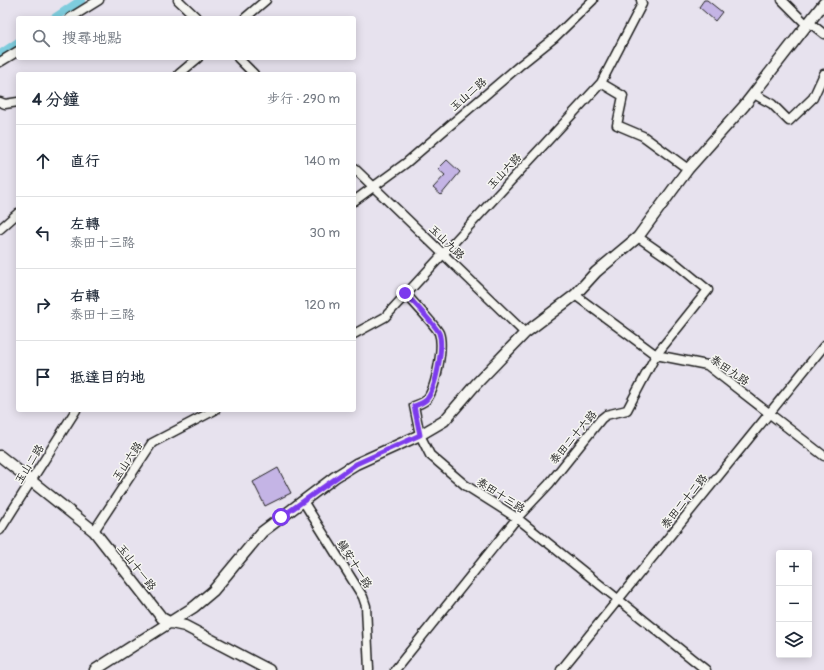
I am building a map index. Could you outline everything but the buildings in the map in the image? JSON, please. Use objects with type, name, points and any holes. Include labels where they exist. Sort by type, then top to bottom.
[{"type":"street","points":[[73,16],[99,0]]},
{"type":"street","points":[[178,0],[195,16]]},
{"type":"street","points":[[247,16],[266,0]]},
{"type":"street","name":"玉山二路","points":[[356,200],[406,163],[554,38],[593,0]]},
{"type":"street","name":"玉山六路","points":[[356,333],[385,317],[405,293],[601,83],[642,4],[641,0]]},
{"type":"street","points":[[782,0],[808,23],[824,34]]},
{"type":"street","points":[[95,670],[194,607],[212,591],[262,532],[303,501],[356,464],[420,435],[444,421],[476,384],[525,333],[575,295],[596,272],[638,237],[688,169],[754,94],[824,3]]},
{"type":"street","points":[[0,62],[16,52]]},
{"type":"street","points":[[181,72],[196,60]]},
{"type":"street","points":[[240,60],[252,72]]},
{"type":"street","points":[[754,94],[772,104],[789,121],[813,98],[824,74]]},
{"type":"street","points":[[601,83],[623,96],[618,125],[643,136],[688,169]]},
{"type":"street","points":[[0,102],[5,104],[16,102]]},
{"type":"street","name":"玉山九路","points":[[356,170],[525,333]]},
{"type":"street","points":[[0,229],[16,215]]},
{"type":"street","name":"泰田二十六路","points":[[395,670],[517,518],[549,484],[601,419],[606,415],[627,410],[656,355],[708,290],[674,262],[638,237]]},
{"type":"street","name":"泰田十三路","points":[[405,293],[439,334],[440,361],[435,382],[428,398],[422,404],[414,406],[420,435],[430,455],[465,485],[517,518],[706,670]]},
{"type":"street","name":"泰田九路","points":[[575,295],[656,355],[707,365],[824,456]]},
{"type":"street","name":"泰田二十二路","points":[[561,670],[824,346]]},
{"type":"street","name":"玉山二路","points":[[0,530],[75,412]]},
{"type":"street","name":"玉山六路","points":[[94,531],[152,443],[211,412]]},
{"type":"street","name":"玉山十一路","points":[[0,456],[94,531],[162,618],[171,623],[185,626],[269,670]]},
{"type":"street","name":"鎮安十一路","points":[[303,501],[363,597],[366,606],[369,670]]},
{"type":"waterway","points":[[57,16],[81,0]]},
{"type":"waterway","points":[[0,54],[16,43]]},
{"type":"route","points":[[281,517],[356,464],[379,452],[420,435],[414,406],[422,404],[428,398],[435,382],[440,361],[439,334],[405,293]]}]
